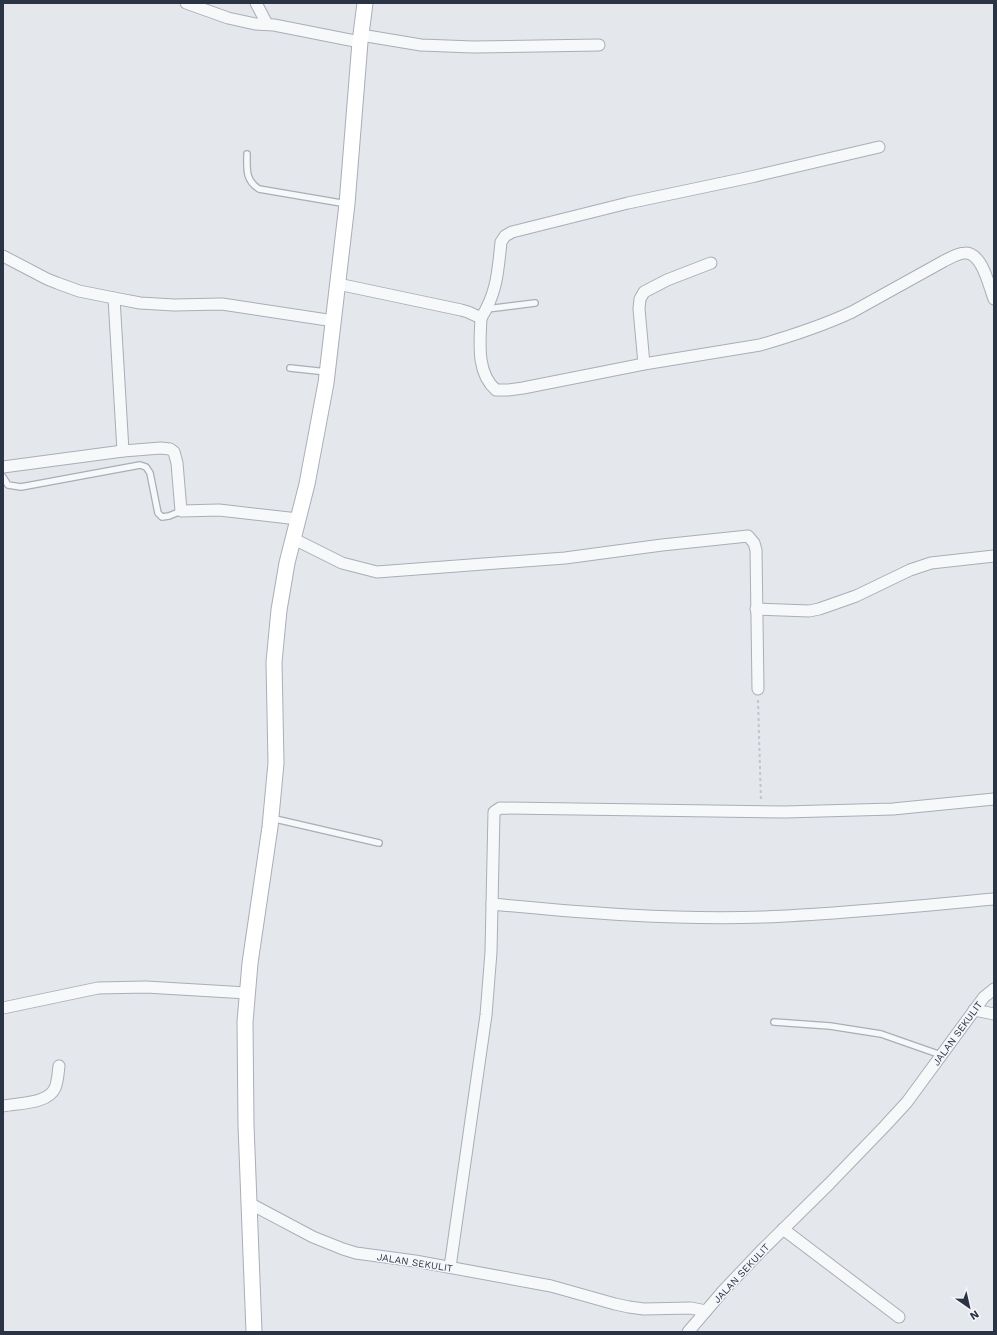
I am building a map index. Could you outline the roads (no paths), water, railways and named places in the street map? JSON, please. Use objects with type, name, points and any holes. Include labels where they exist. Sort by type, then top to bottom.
[{"type":"street","points":[[186,3],[228,18],[255,24],[267,24],[360,38],[421,45],[473,47],[599,45]]},
{"type":"street","points":[[256,3],[267,24]]},
{"type":"street","points":[[254,1332],[244,1050],[247,993],[257,911],[271,818],[276,763],[274,662],[276,635],[284,583],[307,484],[327,372],[347,204],[360,38],[365,3]]},
{"type":"street","points":[[879,147],[751,177],[628,203],[512,232],[505,236],[501,242],[495,288],[484,314],[481,349],[482,367],[490,386],[496,390],[523,388],[644,364],[760,345],[797,334],[852,312],[944,261],[964,252],[969,253],[981,263],[994,299]]},
{"type":"street","points":[[3,256],[57,283],[114,298],[140,303],[174,305],[222,304],[334,321]]},
{"type":"street","points":[[644,364],[639,309],[640,299],[644,292],[667,280],[711,263]]},
{"type":"street","points":[[338,284],[468,312],[484,314]]},
{"type":"street","points":[[114,298],[123,451]]},
{"type":"street","points":[[3,467],[123,451],[161,448],[170,449],[176,456],[181,511],[219,510],[298,519]]},
{"type":"street","points":[[294,539],[342,563],[377,572],[565,558],[678,543],[748,536],[754,542],[756,550],[758,689]]},
{"type":"street","points":[[756,610],[819,609],[856,596],[910,570],[931,563],[994,556]]},
{"type":"street","points":[[450,1267],[483,1037],[490,965],[494,812],[500,808],[785,812],[893,809],[994,799]]},
{"type":"street","points":[[492,904],[588,914],[765,917],[845,912],[994,899]]},
{"type":"street","points":[[3,1008],[109,987],[146,987],[247,993]]},
{"type":"street","name":"JALAN SEKULIT","points":[[249,1203],[313,1237],[343,1249],[372,1256],[415,1261],[551,1286],[629,1307],[644,1309],[691,1308],[706,1311],[723,1291],[885,1126],[906,1102],[984,997],[994,989]]},
{"type":"street","points":[[974,1010],[994,1014]]},
{"type":"street","points":[[3,1106],[43,1099],[52,1093],[56,1087],[59,1066]]},
{"type":"street","points":[[783,1229],[899,1318]]},
{"type":"street","points":[[688,1332],[706,1311]]},
{"type":"lane","points":[[247,154],[247,172],[249,179],[253,185],[259,189],[347,204]]},
{"type":"lane","points":[[484,314],[534,303]]},
{"type":"lane","points":[[290,368],[327,372]]},
{"type":"lane","points":[[3,477],[8,485],[21,487],[140,465],[146,467],[150,473],[158,513],[162,517],[181,511]]},
{"type":"lane","points":[[271,818],[379,842]]},
{"type":"lane","points":[[774,1022],[830,1026],[881,1034],[941,1055]]}]
